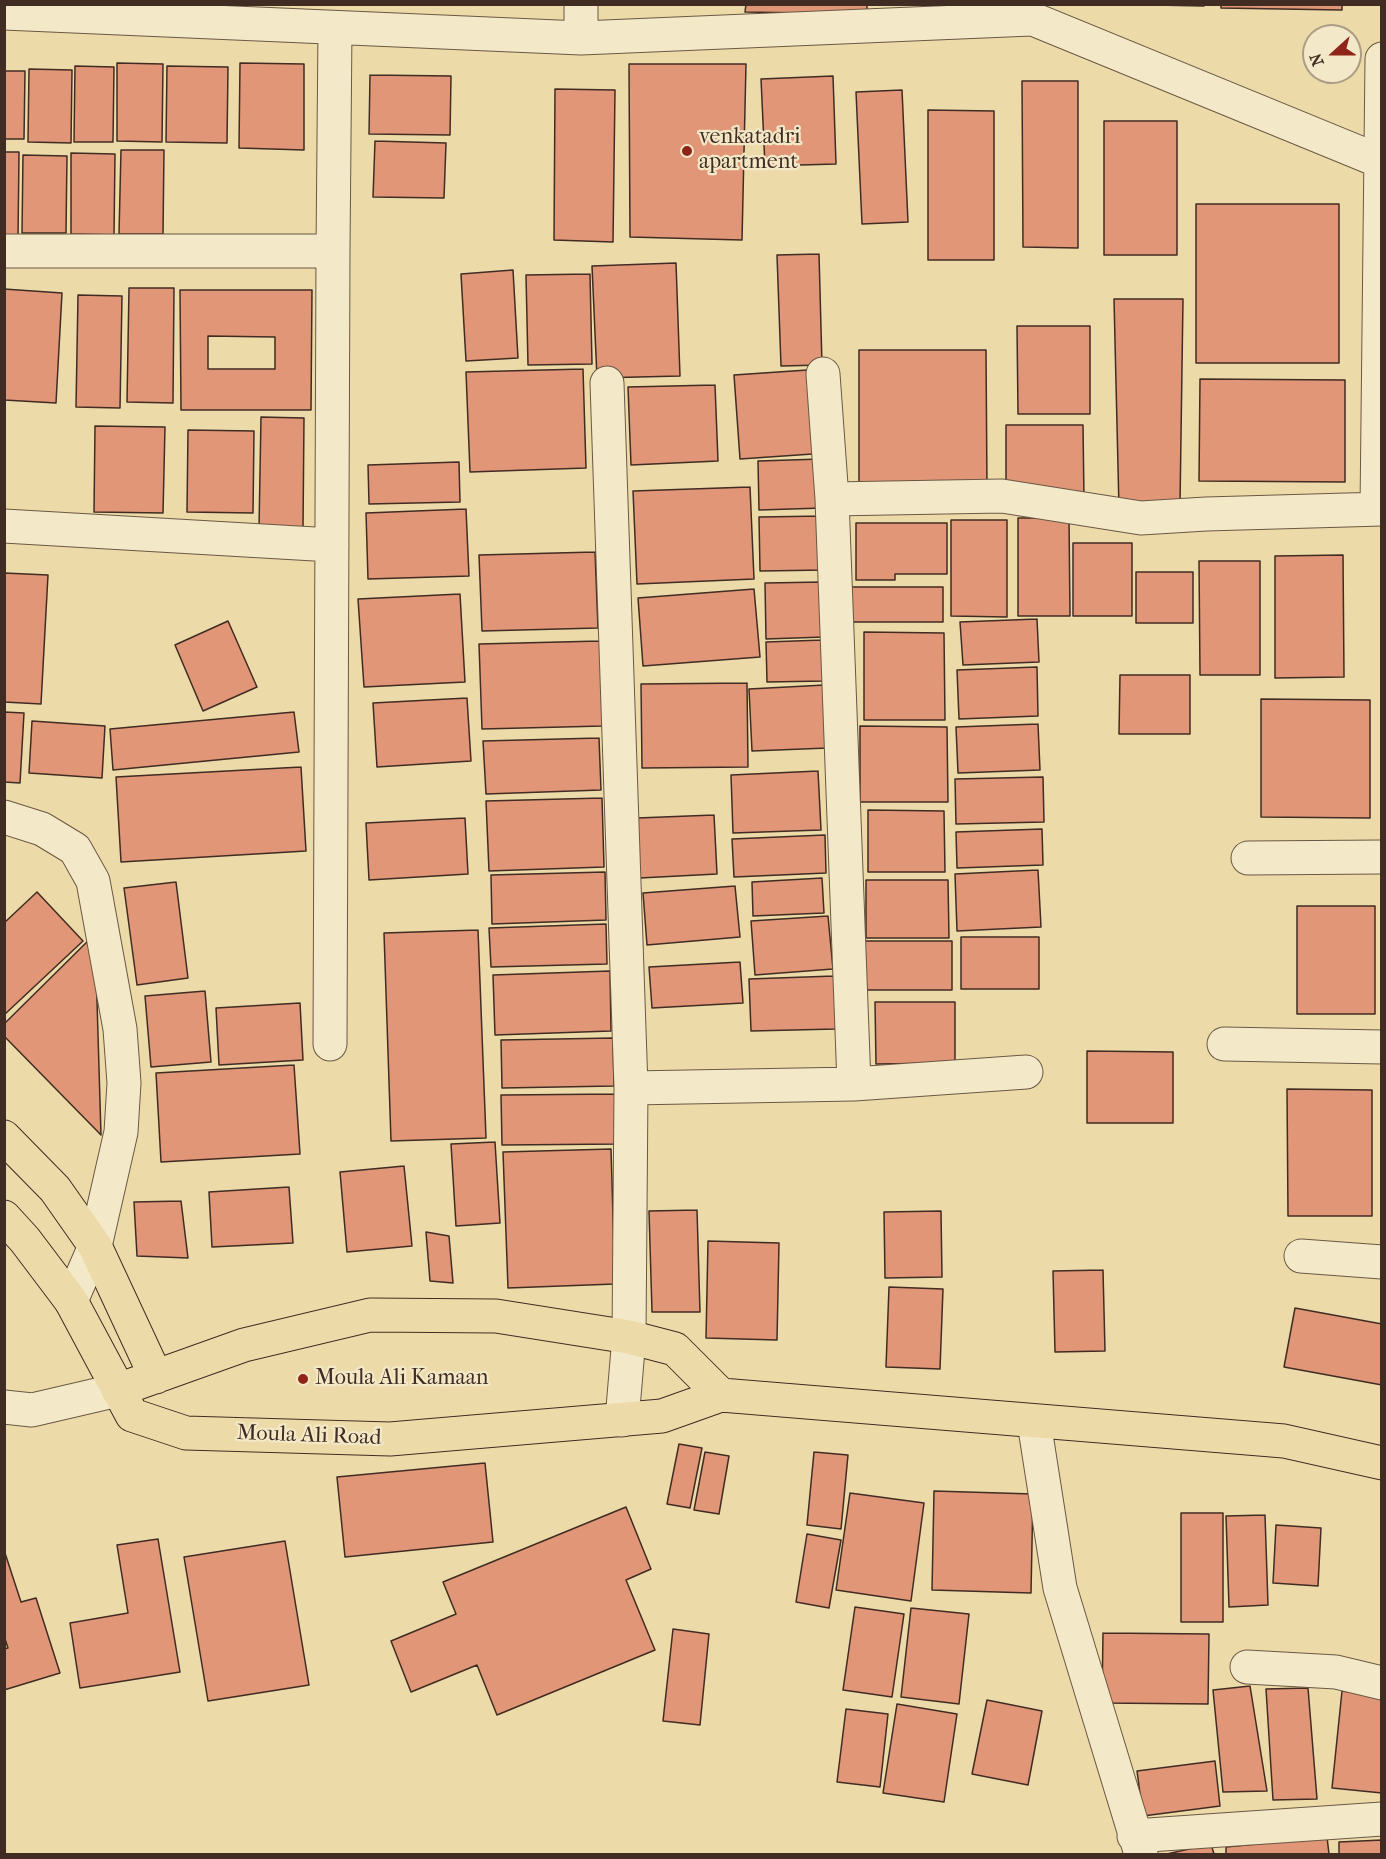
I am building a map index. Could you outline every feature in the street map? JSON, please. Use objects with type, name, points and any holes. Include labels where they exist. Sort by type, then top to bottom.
[{"type":"main road","points":[[4,1137],[55,1189],[95,1246],[156,1377]]},
{"type":"main road","name":"Moula Ali Road","points":[[4,1217],[25,1240],[71,1301],[132,1415],[186,1433],[390,1439],[662,1416],[721,1395]]},
{"type":"main road","points":[[118,1390],[244,1346],[370,1315],[496,1316],[629,1338],[675,1349],[721,1395],[1284,1441],[1382,1463]]},
{"type":"street","points":[[581,4],[581,38]]},
{"type":"street","points":[[999,4],[1045,16],[1380,161]]},
{"type":"street","points":[[4,13],[581,38],[1045,16]]},
{"type":"street","points":[[330,1044],[335,28]]},
{"type":"street","points":[[832,499],[1002,496],[1141,518],[1379,509],[1382,59]]},
{"type":"street","points":[[4,251],[333,251]]},
{"type":"street","points":[[823,374],[832,499],[854,1084]]},
{"type":"street","points":[[608,383],[631,1088],[629,1338],[622,1420]]},
{"type":"street","points":[[4,526],[332,545]]},
{"type":"street","points":[[4,817],[42,829],[75,849],[93,881],[120,1029],[124,1083],[120,1132],[95,1246],[71,1301]]},
{"type":"street","points":[[1248,858],[1382,857]]},
{"type":"street","points":[[1224,1044],[1382,1047]]},
{"type":"street","points":[[631,1088],[854,1084],[1026,1072]]},
{"type":"street","points":[[1301,1256],[1382,1262]]},
{"type":"street","points":[[4,1426],[18,1408],[118,1390]]},
{"type":"street","points":[[1034,1422],[1060,1588],[1138,1845],[1382,1819]]},
{"type":"street","points":[[1247,1667],[1336,1672],[1382,1683]]},
{"type":"building","points":[[746,4],[867,4],[867,14],[745,12]]},
{"type":"building","points":[[1103,4],[1204,4],[1204,6]]},
{"type":"building","points":[[1221,4],[1342,4],[1342,10],[1221,8]]},
{"type":"building","points":[[117,63],[163,64],[162,142],[117,141]]},
{"type":"building","points":[[240,63],[304,64],[304,150],[239,148]]},
{"type":"building","name":"venkatadri apartment","points":[[629,64],[746,64],[742,240],[630,237]]},
{"type":"building","points":[[75,66],[114,67],[113,142],[74,142]]},
{"type":"building","points":[[167,66],[228,67],[227,143],[166,142]]},
{"type":"building","points":[[29,69],[72,70],[71,143],[28,142]]},
{"type":"building","points":[[4,71],[25,71],[24,139],[4,139]]},
{"type":"building","points":[[370,75],[451,76],[450,135],[369,134]]},
{"type":"building","points":[[833,76],[836,164],[765,166],[761,79]]},
{"type":"building","points":[[1022,81],[1078,81],[1078,248],[1023,247]]},
{"type":"building","points":[[555,89],[615,90],[613,242],[554,240]]},
{"type":"building","points":[[902,90],[908,222],[862,224],[856,92]]},
{"type":"building","points":[[928,110],[994,111],[994,260],[928,260]]},
{"type":"building","points":[[1104,121],[1177,121],[1177,255],[1104,255]]},
{"type":"building","points":[[375,141],[446,143],[444,198],[373,197]]},
{"type":"building","points":[[121,150],[164,150],[163,234],[119,234]]},
{"type":"building","points":[[4,152],[19,152],[18,240],[4,240]]},
{"type":"building","points":[[71,153],[115,154],[114,235],[71,234]]},
{"type":"building","points":[[23,155],[67,156],[66,233],[22,233]]},
{"type":"building","points":[[1196,204],[1339,204],[1339,363],[1196,363]]},
{"type":"building","points":[[819,254],[822,365],[781,366],[777,255]]},
{"type":"building","points":[[676,263],[680,376],[597,378],[592,266]]},
{"type":"building","points":[[513,270],[518,358],[466,361],[461,274]]},
{"type":"building","points":[[590,274],[592,364],[528,365],[526,275]]},
{"type":"building","points":[[129,288],[174,288],[173,403],[127,402]]},
{"type":"building","points":[[4,289],[62,293],[56,403],[4,400]]},
{"type":"building","points":[[180,290],[312,290],[311,410],[181,410]],"holes":[[[208,336],[275,337],[275,369],[208,369]]]},
{"type":"building","points":[[78,295],[122,296],[120,408],[76,407]]},
{"type":"building","points":[[1114,299],[1183,299],[1180,505],[1119,509]]},
{"type":"building","points":[[1017,326],[1090,326],[1090,414],[1018,414]]},
{"type":"building","points":[[859,350],[986,350],[987,489],[859,489]]},
{"type":"building","points":[[583,369],[586,468],[470,472],[466,372]]},
{"type":"building","points":[[822,369],[827,453],[740,459],[734,375]]},
{"type":"building","points":[[1200,379],[1345,380],[1345,482],[1199,481]]},
{"type":"building","points":[[715,385],[718,461],[631,465],[628,387]]},
{"type":"building","points":[[261,417],[304,418],[303,529],[259,528]]},
{"type":"building","points":[[1006,425],[1083,425],[1084,500],[1006,491]]},
{"type":"building","points":[[95,426],[165,427],[163,513],[94,512]]},
{"type":"building","points":[[188,430],[254,431],[253,513],[187,512]]},
{"type":"building","points":[[821,459],[823,508],[759,510],[758,461]]},
{"type":"building","points":[[459,462],[460,502],[369,504],[368,465]]},
{"type":"building","points":[[750,487],[754,579],[637,584],[633,491]]},
{"type":"building","points":[[466,509],[469,576],[368,579],[366,513]]},
{"type":"building","points":[[824,516],[825,570],[760,571],[759,517]]},
{"type":"building","points":[[1018,518],[1069,518],[1070,616],[1018,616]]},
{"type":"building","points":[[951,520],[1007,520],[1007,617],[951,616]]},
{"type":"building","points":[[856,523],[947,523],[947,574],[895,574],[895,580],[856,580]]},
{"type":"building","points":[[1073,543],[1132,543],[1132,616],[1073,616]]},
{"type":"building","points":[[595,552],[598,628],[482,631],[479,555]]},
{"type":"building","points":[[1343,555],[1344,677],[1275,678],[1275,556]]},
{"type":"building","points":[[1199,561],[1260,561],[1260,675],[1200,675]]},
{"type":"building","points":[[1136,572],[1193,572],[1193,623],[1136,623]]},
{"type":"building","points":[[4,573],[48,575],[41,704],[4,702]]},
{"type":"building","points":[[823,582],[824,637],[766,639],[765,583]]},
{"type":"building","points":[[851,587],[943,587],[943,622],[851,622]]},
{"type":"building","points":[[754,589],[760,657],[643,666],[638,598]]},
{"type":"building","points":[[460,594],[465,682],[364,687],[358,599]]},
{"type":"building","points":[[1037,619],[1039,662],[963,665],[960,622]]},
{"type":"building","points":[[228,621],[257,687],[203,711],[175,645]]},
{"type":"building","points":[[864,632],[944,633],[945,720],[864,720]]},
{"type":"building","points":[[823,640],[825,681],[767,682],[766,642]]},
{"type":"building","points":[[600,641],[603,726],[482,729],[479,644]]},
{"type":"building","points":[[1037,667],[1038,716],[959,719],[957,670]]},
{"type":"building","points":[[1120,675],[1190,675],[1190,734],[1119,734]]},
{"type":"building","points":[[747,683],[748,767],[642,768],[641,684]]},
{"type":"building","points":[[825,685],[828,748],[752,751],[749,689]]},
{"type":"building","points":[[467,698],[471,761],[377,767],[373,703]]},
{"type":"building","points":[[1261,699],[1370,700],[1370,818],[1261,817]]},
{"type":"building","points":[[4,712],[24,713],[20,783],[4,782]]},
{"type":"building","points":[[294,712],[299,752],[113,770],[110,729]]},
{"type":"building","points":[[32,721],[105,726],[102,778],[29,773]]},
{"type":"building","points":[[1038,724],[1040,770],[958,773],[956,727]]},
{"type":"building","points":[[860,726],[947,727],[948,802],[860,802]]},
{"type":"building","points":[[599,738],[601,790],[486,794],[483,741]]},
{"type":"building","points":[[301,767],[306,851],[121,862],[116,777]]},
{"type":"building","points":[[818,771],[821,830],[733,833],[731,775]]},
{"type":"building","points":[[1043,777],[1044,822],[956,824],[955,779]]},
{"type":"building","points":[[602,798],[604,867],[489,871],[486,801]]},
{"type":"building","points":[[868,810],[944,811],[945,872],[868,872]]},
{"type":"building","points":[[714,815],[717,874],[640,878],[637,818]]},
{"type":"building","points":[[465,818],[468,874],[369,880],[366,823]]},
{"type":"building","points":[[1042,829],[1043,865],[957,868],[956,832]]},
{"type":"building","points":[[825,835],[826,873],[734,877],[732,839]]},
{"type":"building","points":[[1038,870],[1041,927],[957,931],[955,874]]},
{"type":"building","points":[[605,872],[606,920],[492,924],[491,875]]},
{"type":"building","points":[[822,878],[824,913],[753,916],[752,882]]},
{"type":"building","points":[[866,880],[948,880],[949,938],[866,938]]},
{"type":"building","points":[[176,882],[188,978],[137,985],[124,888]]},
{"type":"building","points":[[735,886],[740,937],[647,945],[643,893]]},
{"type":"building","points":[[37,892],[83,941],[4,1015],[4,923]]},
{"type":"building","points":[[1297,906],[1375,906],[1375,1014],[1297,1014]]},
{"type":"building","points":[[828,916],[833,969],[755,975],[751,921]]},
{"type":"building","points":[[606,924],[607,964],[491,967],[489,928]]},
{"type":"building","points":[[478,930],[486,1138],[391,1141],[384,933]]},
{"type":"building","points":[[95,934],[101,1135],[4,1036],[4,1024]]},
{"type":"building","points":[[961,937],[1039,937],[1039,989],[961,989]]},
{"type":"building","points":[[861,941],[952,941],[952,990],[861,990]]},
{"type":"building","points":[[740,962],[743,1003],[652,1008],[649,967]]},
{"type":"building","points":[[610,971],[611,1031],[495,1035],[493,975]]},
{"type":"building","points":[[834,976],[836,1029],[751,1031],[749,979]]},
{"type":"building","points":[[205,991],[211,1062],[151,1067],[145,996]]},
{"type":"building","points":[[875,1002],[955,1002],[955,1063],[876,1064]]},
{"type":"building","points":[[300,1003],[303,1060],[219,1065],[216,1008]]},
{"type":"building","points":[[613,1038],[614,1086],[502,1088],[501,1040]]},
{"type":"building","points":[[1087,1051],[1173,1052],[1173,1123],[1087,1123]]},
{"type":"building","points":[[294,1065],[300,1154],[161,1162],[156,1073]]},
{"type":"building","points":[[1287,1089],[1372,1090],[1372,1216],[1288,1216]]},
{"type":"building","points":[[619,1094],[621,1144],[502,1145],[501,1095]]},
{"type":"building","points":[[495,1142],[500,1223],[456,1226],[451,1144]]},
{"type":"building","points":[[611,1149],[615,1284],[508,1288],[503,1152]]},
{"type":"building","points":[[404,1166],[412,1246],[347,1252],[340,1172]]},
{"type":"building","points":[[289,1187],[293,1243],[212,1247],[209,1192]]},
{"type":"building","points":[[181,1201],[188,1258],[137,1256],[134,1202]]},
{"type":"building","points":[[697,1210],[700,1312],[652,1312],[649,1211]]},
{"type":"building","points":[[941,1211],[942,1277],[885,1278],[884,1212]]},
{"type":"building","points":[[426,1232],[449,1236],[453,1283],[430,1281]]},
{"type":"building","points":[[708,1241],[779,1243],[777,1340],[706,1338]]},
{"type":"building","points":[[1103,1270],[1105,1351],[1055,1352],[1053,1271]]},
{"type":"building","points":[[889,1287],[943,1289],[940,1369],[886,1367]]},
{"type":"building","points":[[1295,1308],[1382,1324],[1382,1385],[1284,1367]]},
{"type":"building","points":[[679,1444],[702,1448],[690,1508],[667,1504]]},
{"type":"building","points":[[705,1452],[729,1456],[719,1514],[694,1510]]},
{"type":"building","points":[[814,1452],[848,1455],[841,1529],[807,1525]]},
{"type":"building","points":[[485,1463],[493,1542],[345,1557],[337,1477]]},
{"type":"building","points":[[934,1491],[1033,1494],[1031,1593],[932,1590]]},
{"type":"building","points":[[850,1493],[924,1503],[911,1601],[836,1590]]},
{"type":"building","points":[[626,1507],[651,1569],[626,1580],[655,1650],[497,1715],[477,1665],[411,1692],[391,1641],[456,1614],[443,1582]]},
{"type":"building","points":[[1181,1513],[1223,1513],[1223,1622],[1181,1622]]},
{"type":"building","points":[[1265,1515],[1268,1605],[1229,1607],[1226,1516]]},
{"type":"building","points":[[1276,1525],[1321,1528],[1318,1586],[1273,1583]]},
{"type":"building","points":[[807,1534],[841,1540],[829,1608],[796,1602]]},
{"type":"building","points":[[158,1539],[180,1672],[80,1688],[70,1623],[128,1613],[117,1545]]},
{"type":"building","points":[[285,1541],[309,1685],[208,1701],[184,1557]]},
{"type":"building","points":[[4,1550],[21,1602],[36,1598],[60,1673],[4,1690],[4,1649],[8,1648],[4,1636]]},
{"type":"building","points":[[855,1607],[904,1614],[892,1697],[843,1690]]},
{"type":"building","points":[[911,1608],[969,1614],[959,1704],[901,1697]]},
{"type":"building","points":[[673,1629],[709,1634],[700,1725],[663,1721]]},
{"type":"building","points":[[1103,1633],[1209,1634],[1208,1704],[1102,1703]]},
{"type":"building","points":[[1250,1686],[1267,1791],[1223,1792],[1213,1690]]},
{"type":"building","points":[[1308,1688],[1317,1799],[1273,1800],[1266,1689]]},
{"type":"building","points":[[1342,1691],[1382,1696],[1382,1793],[1332,1788]]},
{"type":"building","points":[[987,1700],[1042,1711],[1028,1785],[972,1774]]},
{"type":"building","points":[[897,1704],[957,1714],[944,1802],[883,1793]]},
{"type":"building","points":[[846,1709],[888,1714],[880,1787],[837,1782]]},
{"type":"building","points":[[1215,1761],[1220,1806],[1143,1816],[1137,1771]]},
{"type":"building","points":[[1327,1837],[1329,1854],[1226,1854],[1226,1847]]},
{"type":"building","points":[[1382,1840],[1382,1854],[1339,1854],[1339,1842]]},
{"type":"building","points":[[1211,1844],[1214,1854],[1167,1854]]},
{"type":"place","name":"venkatadri apartment","points":[[687,151]]},
{"type":"place","name":"Moula Ali Kamaan","points":[[303,1379]]}]
